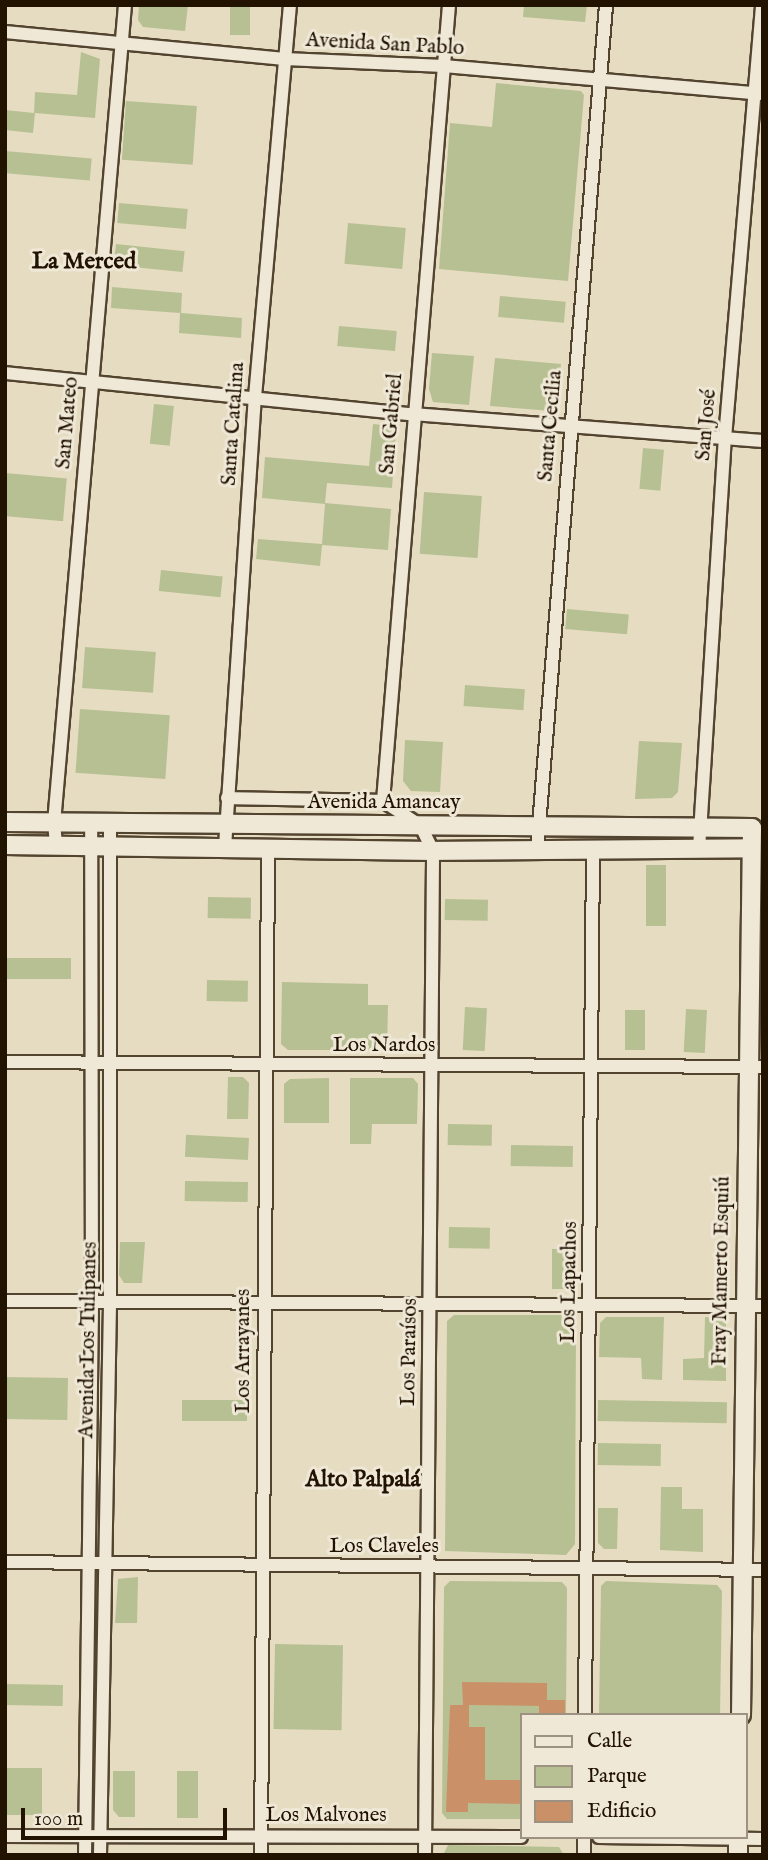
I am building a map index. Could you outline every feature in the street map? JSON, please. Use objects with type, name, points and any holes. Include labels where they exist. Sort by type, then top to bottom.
[{"type":"street","name":"San Mateo","points":[[56,845],[54,822],[125,5]]},
{"type":"street","name":"Santa Catalina","points":[[225,847],[255,397],[290,5]]},
{"type":"street","name":"San Gabriel","points":[[383,801],[412,414],[449,5]]},
{"type":"street","name":"Santa Cecilia","points":[[537,850],[606,5]]},
{"type":"street","name":"San José","points":[[699,849],[697,828],[725,438],[758,94],[762,5]]},
{"type":"street","name":"Avenida San Pablo","points":[[5,32],[285,59],[444,66],[758,94]]},
{"type":"street","points":[[5,373],[412,414],[763,440]]},
{"type":"street","points":[[228,798],[383,801],[421,826],[433,850]]},
{"type":"street","name":"Avenida Amancay","points":[[5,822],[54,822],[91,826],[757,828]]},
{"type":"street","name":"Avenida Los Tulipanes","points":[[85,1855],[92,1303],[91,826]]},
{"type":"street","name":"Avenida Los Tulipanes","points":[[100,1855],[110,1303],[110,826]]},
{"type":"street","name":"Fray Mamerto Esquiú","points":[[741,1713],[744,1306],[755,1068],[757,828]]},
{"type":"street","points":[[5,845],[433,850],[757,848]]},
{"type":"street","name":"Los Arrayanes","points":[[261,1855],[268,847]]},
{"type":"street","name":"Los Lapachos","points":[[585,1713],[593,849]]},
{"type":"street","name":"Los Paraísos","points":[[425,1855],[433,850]]},
{"type":"street","name":"Los Nardos","points":[[5,1062],[266,1067],[433,1065],[592,1069],[755,1068]]},
{"type":"street","points":[[5,1301],[429,1307],[763,1306]]},
{"type":"street","name":"Los Claveles","points":[[5,1562],[587,1566],[763,1570]]},
{"type":"street","name":"Los Malvones","points":[[5,1836],[520,1837]]},
{"type":"street","points":[[639,1839],[738,1844],[763,1839]]},
{"type":"green space","points":[[139,5],[188,5],[185,31],[143,27],[138,20]]},
{"type":"green space","points":[[230,5],[250,5],[250,35],[230,35]]},
{"type":"green space","points":[[524,5],[587,5],[585,22],[523,17]]},
{"type":"green space","points":[[81,52],[100,59],[95,118],[35,113],[33,133],[5,130],[5,110],[34,113],[35,92],[77,95]]},
{"type":"green space","points":[[496,83],[581,91],[584,95],[568,281],[439,269],[450,123],[492,127]]},
{"type":"green space","points":[[126,101],[197,106],[193,165],[122,160]]},
{"type":"green space","points":[[5,151],[92,159],[90,180],[5,173]]},
{"type":"green space","points":[[119,203],[188,209],[186,229],[117,223]]},
{"type":"green space","points":[[348,223],[406,228],[402,269],[344,264]]},
{"type":"green space","points":[[116,244],[185,251],[182,272],[114,265]]},
{"type":"green space","points":[[112,287],[182,293],[181,313],[242,318],[241,338],[179,333],[180,313],[111,308]]},
{"type":"green space","points":[[500,296],[566,302],[564,323],[498,317]]},
{"type":"green space","points":[[339,326],[397,331],[395,351],[337,346]]},
{"type":"green space","points":[[432,353],[474,356],[469,405],[433,402],[429,389]]},
{"type":"green space","points":[[495,358],[561,364],[556,407],[552,411],[490,406]]},
{"type":"green space","points":[[154,404],[174,406],[170,446],[150,444]]},
{"type":"green space","points":[[373,424],[391,426],[396,432],[392,488],[327,483],[325,503],[391,509],[388,550],[322,545],[320,566],[256,559],[258,539],[322,544],[325,504],[262,498],[265,457],[369,466]]},
{"type":"green space","points":[[643,448],[664,450],[660,491],[639,489]]},
{"type":"green space","points":[[5,473],[67,478],[63,521],[5,516]]},
{"type":"green space","points":[[424,492],[482,496],[478,558],[420,554]]},
{"type":"green space","points":[[161,570],[223,576],[220,597],[159,591]]},
{"type":"green space","points":[[567,609],[629,614],[627,634],[565,629]]},
{"type":"green space","points":[[85,647],[156,652],[153,693],[82,688]]},
{"type":"green space","points":[[465,685],[525,689],[523,710],[464,706]]},
{"type":"green space","points":[[80,709],[170,715],[165,779],[76,773]]},
{"type":"green space","points":[[405,740],[443,742],[440,792],[411,791],[403,781]]},
{"type":"green space","points":[[639,741],[682,743],[678,792],[672,798],[635,799]]},
{"type":"green space","points":[[646,865],[666,865],[666,926],[646,926]]},
{"type":"green space","points":[[208,897],[251,898],[251,919],[208,918]]},
{"type":"green space","points":[[445,899],[488,900],[488,921],[445,920]]},
{"type":"green space","points":[[5,958],[71,958],[71,979],[5,979]]},
{"type":"green space","points":[[207,980],[248,981],[248,1002],[207,1001]]},
{"type":"green space","points":[[282,982],[368,984],[368,1005],[388,1005],[387,1050],[288,1050],[281,1044]]},
{"type":"green space","points":[[465,1007],[487,1008],[485,1051],[463,1050]]},
{"type":"green space","points":[[686,1009],[707,1010],[705,1053],[684,1052]]},
{"type":"green space","points":[[625,1010],[645,1010],[645,1050],[625,1050]]},
{"type":"green space","points":[[228,1077],[243,1077],[249,1083],[248,1119],[227,1119]]},
{"type":"green space","points":[[329,1078],[329,1123],[284,1123],[284,1084],[290,1079]]},
{"type":"green space","points":[[350,1078],[413,1078],[418,1084],[417,1124],[372,1124],[371,1144],[350,1144]]},
{"type":"green space","points":[[448,1124],[492,1125],[492,1146],[448,1145]]},
{"type":"green space","points":[[186,1135],[249,1138],[248,1160],[185,1157]]},
{"type":"green space","points":[[511,1145],[573,1146],[573,1167],[511,1166]]},
{"type":"green space","points":[[185,1181],[248,1182],[248,1202],[185,1201]]},
{"type":"green space","points":[[449,1227],[490,1228],[490,1249],[449,1248]]},
{"type":"green space","points":[[120,1242],[145,1242],[142,1283],[124,1283],[119,1275]]},
{"type":"green space","points":[[552,1249],[573,1249],[573,1283],[567,1289],[552,1289]]},
{"type":"green space","points":[[454,1315],[570,1315],[576,1321],[575,1544],[566,1555],[445,1551],[447,1321]]},
{"type":"green space","points":[[606,1317],[664,1317],[662,1380],[642,1379],[641,1358],[599,1357],[600,1323]]},
{"type":"green space","points":[[705,1317],[719,1318],[726,1323],[726,1381],[683,1380],[683,1359],[704,1358]]},
{"type":"green space","points":[[5,1377],[68,1378],[67,1420],[5,1419]]},
{"type":"green space","points":[[182,1400],[247,1400],[247,1421],[182,1421]]},
{"type":"green space","points":[[598,1400],[727,1402],[727,1423],[598,1421]]},
{"type":"green space","points":[[598,1443],[661,1444],[661,1466],[598,1465]]},
{"type":"green space","points":[[661,1487],[682,1487],[682,1509],[703,1509],[703,1552],[660,1550]]},
{"type":"green space","points":[[598,1508],[618,1508],[617,1549],[604,1549],[598,1543]]},
{"type":"green space","points":[[138,1577],[137,1623],[115,1623],[118,1579]]},
{"type":"green space","points":[[450,1581],[562,1582],[567,1588],[566,1713],[520,1713],[520,1819],[447,1819],[442,1813],[444,1587]]},
{"type":"green space","points":[[606,1581],[717,1585],[722,1591],[720,1713],[599,1713],[601,1586]]},
{"type":"green space","points":[[275,1644],[343,1645],[342,1730],[274,1729]]},
{"type":"green space","points":[[5,1684],[63,1685],[63,1706],[5,1705]]},
{"type":"green space","points":[[5,1768],[42,1768],[42,1815],[5,1815]]},
{"type":"green space","points":[[113,1771],[135,1771],[135,1817],[119,1817],[113,1810]]},
{"type":"green space","points":[[177,1771],[198,1771],[198,1818],[177,1818]]},
{"type":"green space","points":[[448,1845],[559,1847],[564,1855],[443,1855]]},
{"type":"building","points":[[462,1682],[547,1683],[547,1700],[565,1700],[565,1713],[539,1713],[539,1706],[469,1705],[469,1727],[485,1727],[485,1780],[520,1780],[520,1804],[468,1803],[468,1812],[446,1812],[450,1705],[463,1705]]},
{"type":"district","name":"La Merced","points":[[84,262]]},
{"type":"district","name":"Alto Palpalá","points":[[363,1480]]}]
